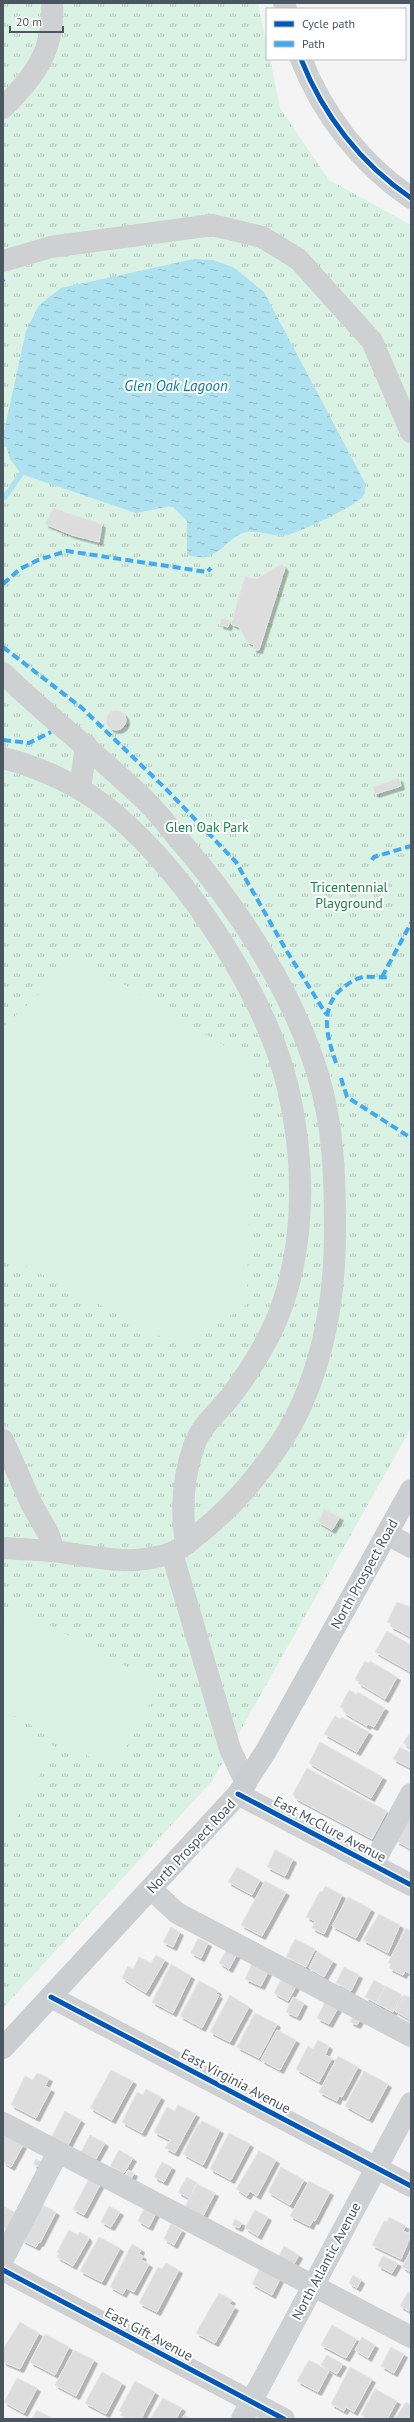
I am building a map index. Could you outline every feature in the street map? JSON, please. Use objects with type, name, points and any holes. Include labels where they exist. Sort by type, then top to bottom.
[{"type":"main road","name":"North Prospect Road","points":[[3,2048],[242,1789],[411,1490]]},
{"type":"street","points":[[4,106],[31,78],[43,58],[51,36],[54,22],[52,3]]},
{"type":"street","points":[[302,60],[329,114],[358,151],[388,180],[411,198]]},
{"type":"street","points":[[3,261],[51,247],[212,226],[262,237],[298,259],[372,341],[411,432]]},
{"type":"street","points":[[3,673],[86,745],[150,805],[215,882],[261,950],[296,1016],[319,1076],[333,1148],[336,1187],[335,1261],[325,1335],[313,1375],[301,1405],[284,1438],[252,1483],[224,1515],[179,1548],[133,1560],[54,1551],[3,1548]]},
{"type":"street","points":[[80,789],[86,745]]},
{"type":"street","points":[[3,758],[45,772],[80,789],[116,814],[169,868],[226,948],[266,1024],[288,1086],[300,1154],[300,1212],[293,1260],[284,1301],[268,1341],[247,1375],[208,1422],[194,1444],[183,1487],[179,1548],[230,1749],[242,1789]]},
{"type":"street","points":[[3,1440],[31,1503],[48,1533],[54,1551]]},
{"type":"street","points":[[387,1534],[411,1547]]},
{"type":"street","name":"East McClure Avenue","points":[[242,1789],[411,1885]]},
{"type":"street","points":[[373,1864],[411,1794]]},
{"type":"street","points":[[151,1889],[177,1913],[411,2036]]},
{"type":"street","name":"East Virginia Avenue","points":[[51,1997],[411,2186]]},
{"type":"street","name":"North Atlantic Avenue","points":[[246,2410],[411,2103]]},
{"type":"street","points":[[3,2123],[411,2337]]},
{"type":"street","points":[[3,2259],[58,2152]]},
{"type":"street","name":"East Gift Avenue","points":[[3,2270],[246,2410],[284,2419]]},
{"type":"green space","name":"Glen Oak Park","points":[[3,3],[258,3],[266,41],[266,60],[270,60],[280,108],[329,180],[411,225],[411,1428],[212,1781],[3,2008]]},
{"type":"green space","points":[[79,957],[251,1062],[247,1304],[182,1348],[3,1254],[3,1027]]},
{"type":"green space","points":[[14,1606],[160,1685],[114,1770],[3,1710],[3,1626]]},
{"type":"green space","points":[[3,1718],[55,1747],[7,1836],[3,1834]]},
{"type":"water","name":"Glen Oak Lagoon","points":[[194,259],[213,260],[233,267],[264,292],[365,483],[364,495],[352,505],[302,530],[286,535],[247,532],[236,537],[211,555],[203,557],[187,555],[187,521],[172,506],[136,513],[21,474],[10,459],[3,436],[26,331],[39,305],[61,288]]},
{"type":"building","points":[[53,508],[102,524],[99,542],[72,535],[45,524]]},
{"type":"building","points":[[282,564],[285,568],[259,650],[253,649],[254,645],[247,642],[239,627],[231,624],[245,576],[256,579]]},
{"type":"building","points":[[221,618],[230,620],[228,627],[220,625]]},
{"type":"building","points":[[116,710],[123,713],[126,720],[123,727],[116,730],[109,727],[106,720],[109,713]]},
{"type":"building","points":[[399,778],[401,786],[375,794],[373,787]]},
{"type":"building","points":[[324,1509],[340,1517],[332,1530],[318,1522]]},
{"type":"building","points":[[397,1602],[411,1607],[411,1637],[390,1626],[391,1624],[387,1622]]},
{"type":"building","points":[[387,1631],[411,1645],[411,1672],[375,1652]]},
{"type":"building","points":[[365,1661],[369,1663],[370,1661],[397,1677],[385,1699],[358,1683],[359,1682],[355,1679]]},
{"type":"building","points":[[349,1690],[357,1694],[358,1692],[385,1708],[374,1727],[368,1724],[367,1726],[343,1712],[344,1709],[340,1707]]},
{"type":"building","points":[[335,1716],[340,1719],[342,1717],[369,1732],[357,1752],[324,1734]]},
{"type":"building","points":[[409,1734],[411,1735],[411,1748],[403,1743]]},
{"type":"building","points":[[320,1742],[383,1777],[371,1798],[309,1763]]},
{"type":"building","points":[[400,1747],[411,1753],[411,1768],[393,1759]]},
{"type":"building","points":[[307,1768],[387,1811],[372,1839],[295,1798],[293,1794]]},
{"type":"building","points":[[411,1812],[411,1849],[396,1841]]},
{"type":"building","points":[[275,1850],[293,1859],[285,1876],[267,1867]]},
{"type":"building","points":[[237,1867],[260,1880],[252,1895],[228,1882]]},
{"type":"building","points":[[265,1881],[286,1892],[262,1936],[241,1925]]},
{"type":"building","points":[[325,1886],[342,1895],[324,1934],[312,1928],[315,1921],[306,1917],[320,1891],[322,1892]]},
{"type":"building","points":[[348,1897],[371,1909],[356,1938],[332,1926]]},
{"type":"building","points":[[379,1914],[400,1925],[388,1953],[363,1940]]},
{"type":"building","points":[[171,1927],[180,1932],[173,1947],[163,1942]]},
{"type":"building","points":[[406,1928],[411,1931],[411,1974],[405,1971],[403,1975],[389,1968],[391,1964],[388,1963]]},
{"type":"building","points":[[198,1938],[208,1943],[201,1958],[191,1953]]},
{"type":"building","points":[[295,1939],[315,1949],[306,1967],[286,1957]]},
{"type":"building","points":[[227,1949],[237,1954],[229,1969],[219,1963]]},
{"type":"building","points":[[317,1952],[333,1961],[324,1977],[309,1968]]},
{"type":"building","points":[[156,1955],[165,1960],[146,1993],[122,1978],[128,1966],[133,1969],[139,1957],[151,1963]]},
{"type":"building","points":[[171,1964],[191,1976],[173,2013],[152,2002]]},
{"type":"building","points":[[252,1964],[268,1972],[261,1986],[245,1979]]},
{"type":"building","points":[[344,1967],[359,1975],[351,1991],[336,1983]]},
{"type":"building","points":[[282,1978],[296,1986],[288,2001],[274,1993]]},
{"type":"building","points":[[374,1980],[385,1986],[376,2003],[365,1997]]},
{"type":"building","points":[[199,1981],[218,1991],[216,1994],[219,1995],[202,2028],[180,2016]]},
{"type":"building","points":[[386,1986],[402,1995],[393,2012],[376,2003]]},
{"type":"building","points":[[230,1995],[249,2007],[230,2042],[210,2032]]},
{"type":"building","points":[[404,1995],[411,1998],[411,2020],[395,2011]]},
{"type":"building","points":[[293,1997],[304,2003],[297,2017],[286,2012]]},
{"type":"building","points":[[325,2002],[338,2008],[329,2024],[317,2018]]},
{"type":"building","points":[[255,2013],[277,2024],[259,2058],[237,2047]]},
{"type":"building","points":[[353,2016],[360,2020],[357,2025],[350,2022]]},
{"type":"building","points":[[277,2030],[296,2040],[280,2070],[261,2060]]},
{"type":"building","points":[[318,2040],[329,2046],[325,2055],[332,2058],[319,2082],[296,2069],[308,2046],[313,2049]]},
{"type":"building","points":[[338,2056],[358,2067],[342,2097],[339,2096],[337,2101],[319,2092]]},
{"type":"building","points":[[111,2070],[133,2081],[112,2120],[90,2108]]},
{"type":"building","points":[[364,2071],[388,2084],[369,2119],[345,2106]]},
{"type":"building","points":[[37,2073],[49,2078],[45,2086],[51,2089],[36,2118],[11,2105],[25,2076],[33,2080]]},
{"type":"building","points":[[146,2089],[161,2097],[142,2133],[122,2122],[137,2092],[143,2095]]},
{"type":"building","points":[[178,2105],[196,2114],[175,2153],[165,2148],[170,2140],[154,2132],[167,2107],[175,2111]]},
{"type":"building","points":[[65,2111],[81,2120],[67,2147],[51,2138]]},
{"type":"building","points":[[202,2121],[220,2130],[203,2165],[183,2154],[198,2124],[200,2125]]},
{"type":"building","points":[[229,2133],[250,2144],[231,2180],[210,2169]]},
{"type":"building","points":[[3,2135],[23,2145],[11,2167],[3,2162]]},
{"type":"building","points":[[90,2135],[105,2143],[96,2159],[81,2152]]},
{"type":"building","points":[[119,2150],[133,2158],[124,2173],[110,2166]]},
{"type":"building","points":[[259,2151],[276,2160],[257,2196],[250,2191],[247,2196],[236,2189]]},
{"type":"building","points":[[36,2159],[42,2162],[39,2167],[33,2164]]},
{"type":"building","points":[[162,2162],[172,2167],[164,2182],[154,2177]]},
{"type":"building","points":[[281,2167],[304,2180],[290,2205],[268,2192]]},
{"type":"building","points":[[128,2170],[134,2173],[131,2179],[125,2175]]},
{"type":"building","points":[[90,2177],[101,2183],[84,2215],[73,2209]]},
{"type":"building","points":[[187,2177],[197,2183],[189,2198],[178,2192]]},
{"type":"building","points":[[309,2181],[330,2192],[315,2221],[313,2220],[310,2226],[290,2216]]},
{"type":"building","points":[[197,2184],[215,2193],[203,2216],[185,2207]]},
{"type":"building","points":[[39,2203],[56,2212],[40,2243],[39,2242],[36,2247],[22,2240]]},
{"type":"building","points":[[146,2205],[157,2211],[149,2227],[138,2221]]},
{"type":"building","points":[[3,2206],[16,2213],[8,2229],[3,2226]]},
{"type":"building","points":[[109,2206],[120,2212],[111,2227],[101,2222]]},
{"type":"building","points":[[255,2210],[268,2217],[258,2236],[245,2228]]},
{"type":"building","points":[[389,2217],[406,2226],[403,2231],[411,2235],[401,2259],[372,2245],[384,2221],[387,2222]]},
{"type":"building","points":[[235,2219],[242,2223],[239,2228],[232,2225]]},
{"type":"building","points":[[171,2224],[182,2230],[174,2245],[164,2239]]},
{"type":"building","points":[[69,2230],[78,2235],[80,2232],[88,2237],[88,2240],[73,2266],[57,2257],[59,2253],[57,2252]]},
{"type":"building","points":[[99,2237],[120,2248],[102,2282],[80,2271]]},
{"type":"building","points":[[132,2244],[141,2249],[139,2254],[143,2256],[141,2260],[149,2264],[134,2292],[126,2288],[123,2294],[110,2287]]},
{"type":"building","points":[[284,2246],[299,2255],[294,2264],[279,2256]]},
{"type":"building","points":[[411,2250],[411,2272],[402,2267]]},
{"type":"building","points":[[383,2256],[398,2263],[392,2273],[378,2266]]},
{"type":"building","points":[[166,2263],[179,2270],[157,2312],[139,2303],[158,2267],[162,2269]]},
{"type":"building","points":[[262,2264],[282,2275],[272,2295],[252,2284]]},
{"type":"building","points":[[353,2275],[361,2280],[357,2288],[349,2283]]},
{"type":"building","points":[[408,2292],[411,2293],[409,2311],[400,2306]]},
{"type":"building","points":[[219,2293],[232,2300],[229,2304],[235,2307],[215,2343],[196,2333]]},
{"type":"building","points":[[20,2322],[39,2333],[20,2369],[3,2362],[3,2349]]},
{"type":"building","points":[[332,2325],[357,2339],[346,2358],[321,2345]]},
{"type":"building","points":[[45,2334],[69,2347],[55,2375],[30,2362]]},
{"type":"building","points":[[362,2337],[375,2345],[368,2358],[355,2350]]},
{"type":"building","points":[[391,2347],[404,2354],[394,2373],[381,2366]]},
{"type":"building","points":[[74,2350],[94,2360],[76,2396],[55,2385]]},
{"type":"building","points":[[327,2355],[343,2364],[337,2374],[321,2365]]},
{"type":"building","points":[[309,2360],[329,2371],[318,2392],[297,2381]]},
{"type":"building","points":[[350,2367],[372,2379],[354,2412],[346,2407],[344,2411],[331,2404]]},
{"type":"building","points":[[102,2372],[122,2383],[106,2414],[85,2403]]},
{"type":"building","points":[[17,2378],[37,2388],[24,2413],[4,2402]]},
{"type":"building","points":[[135,2381],[155,2392],[141,2419],[130,2417],[128,2419],[120,2415],[122,2412],[119,2411]]},
{"type":"building","points":[[375,2389],[397,2401],[387,2419],[367,2419],[361,2415]]},
{"type":"building","points":[[163,2398],[182,2408],[176,2419],[150,2419]]},
{"type":"building","points":[[406,2402],[411,2405],[411,2419],[395,2419]]},
{"type":"building","points":[[37,2410],[54,2419],[32,2419]]},
{"type":"building","points":[[184,2415],[192,2419],[182,2419]]},
{"type":"waterway","points":[[3,495],[5,497],[21,474]]},
{"type":"marked path","points":[[3,584],[20,569],[38,560],[67,551],[207,572],[211,568]]},
{"type":"marked path","points":[[3,647],[82,708],[166,789],[236,862],[286,950],[326,1014]]},
{"type":"marked path","points":[[3,740],[29,743],[51,732]]},
{"type":"marked path","points":[[372,860],[374,857],[411,846]]},
{"type":"marked path","points":[[382,977],[411,923]]},
{"type":"marked path","points":[[336,1063],[330,1045],[327,1026],[327,1017],[333,999],[347,984],[356,979],[363,977],[388,977]]},
{"type":"marked path","points":[[341,1078],[347,1097],[411,1138]]},
{"type":"cycle path","points":[[301,60],[320,100],[346,137],[376,170],[411,198]]},
{"type":"cycle path","points":[[238,1794],[411,1885]]},
{"type":"cycle path","points":[[51,1997],[411,2186]]},
{"type":"cycle path","points":[[3,2270],[284,2419]]},
{"type":"park label","name":"Tricentennial Playground","points":[[349,896]]}]
